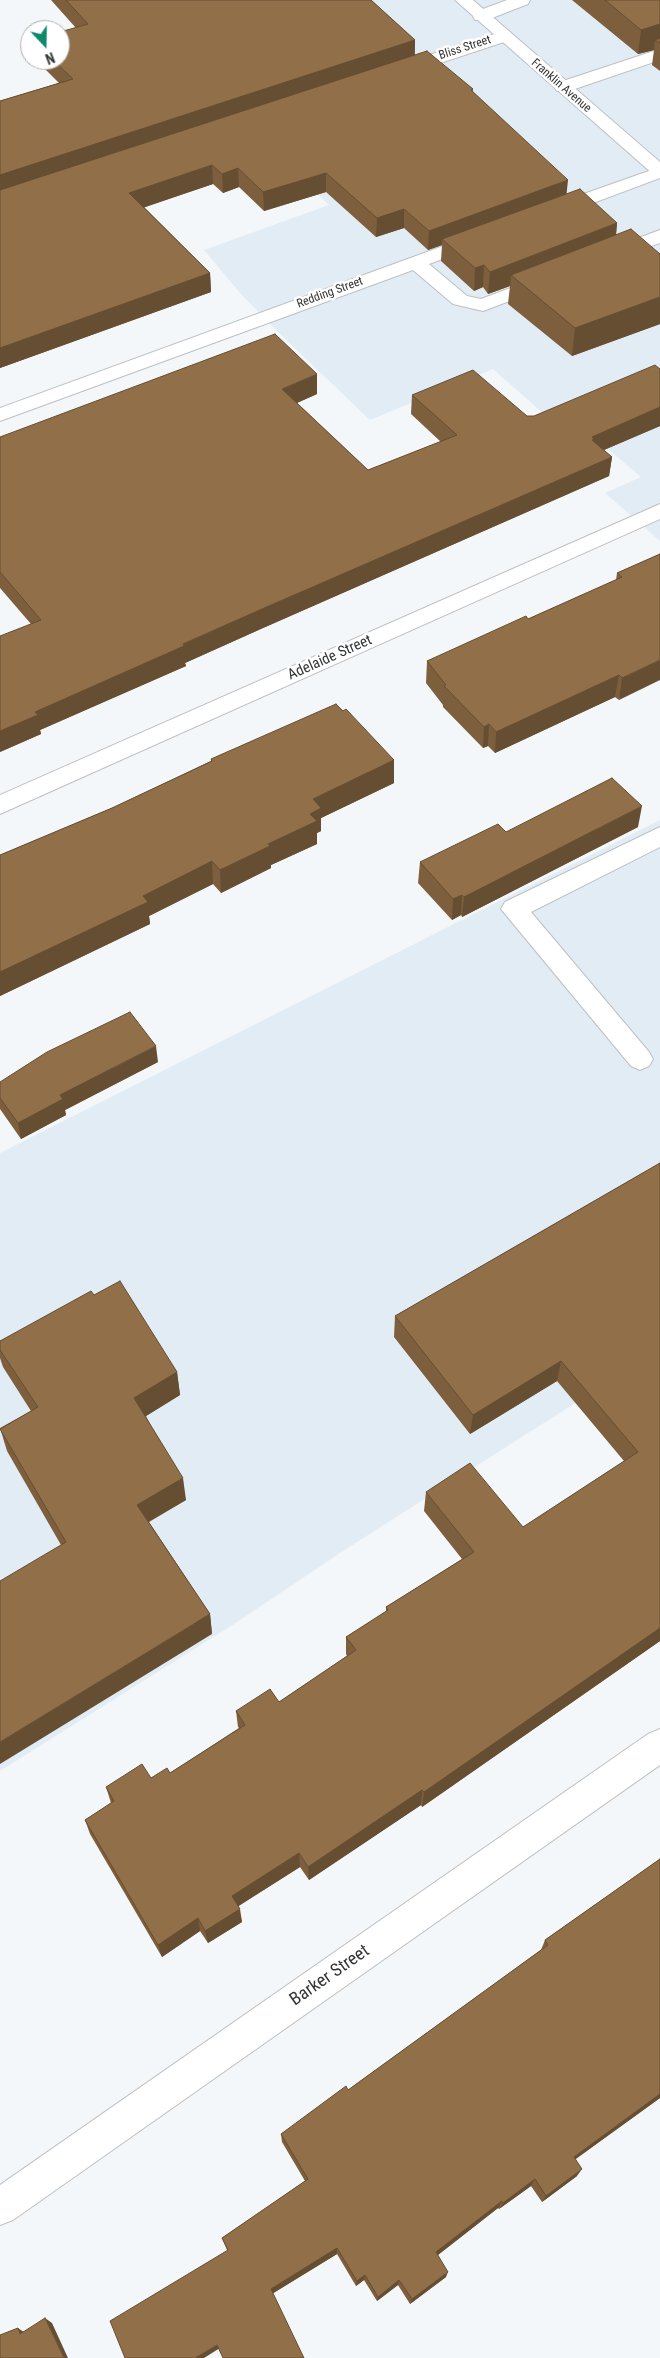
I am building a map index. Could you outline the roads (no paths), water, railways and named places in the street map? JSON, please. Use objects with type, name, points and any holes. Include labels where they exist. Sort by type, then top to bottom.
[{"type":"street","name":"Franklin Avenue","points":[[463,0],[660,171]]},
{"type":"street","points":[[481,16],[522,0]]},
{"type":"street","name":"Bliss Street","points":[[382,76],[504,36]]},
{"type":"street","points":[[563,87],[660,54]]},
{"type":"street","points":[[533,218],[660,171]]},
{"type":"street","name":"Redding Street","points":[[0,415],[497,232]]},
{"type":"street","points":[[595,261],[660,236]]},
{"type":"street","points":[[415,262],[460,300],[483,304],[558,276]]},
{"type":"street","name":"Adelaide Street","points":[[0,805],[660,511]]},
{"type":"street","points":[[640,1058],[514,909],[660,836]]},
{"type":"street","name":"Barker Street","points":[[0,2207],[660,1745]]}]
